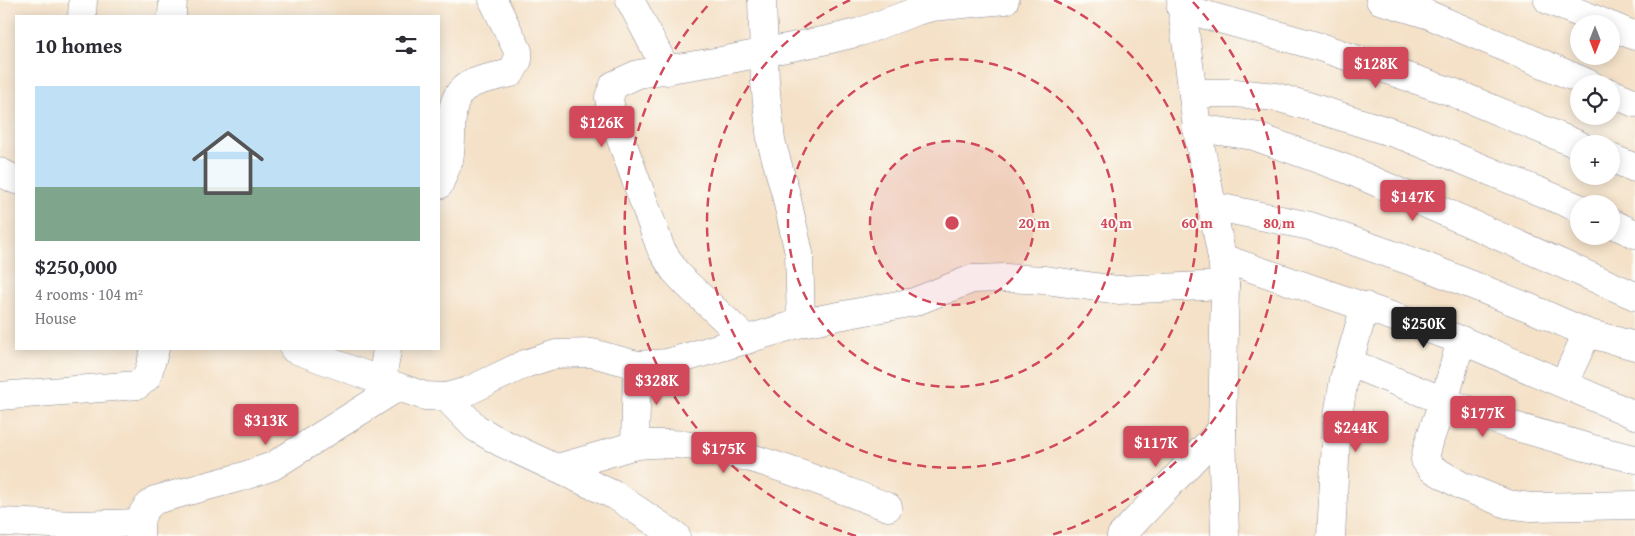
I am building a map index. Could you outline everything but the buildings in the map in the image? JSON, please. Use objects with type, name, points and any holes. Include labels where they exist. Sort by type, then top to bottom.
[{"type":"street","points":[[82,15],[83,0]]},
{"type":"street","points":[[172,15],[173,0]]},
{"type":"street","points":[[440,182],[449,159],[454,106],[458,96],[451,89],[511,73],[518,60],[518,51],[493,0]]},
{"type":"street","points":[[630,0],[667,71]]},
{"type":"street","points":[[762,0],[765,82],[771,141],[799,253],[801,323]]},
{"type":"street","points":[[747,340],[686,283],[674,270],[661,249],[611,112],[608,96],[614,85],[638,74],[667,71],[765,53],[860,32],[932,7],[1005,0]]},
{"type":"street","points":[[1380,0],[1426,14],[1570,75]]},
{"type":"street","points":[[1548,0],[1584,15]]},
{"type":"street","points":[[1224,536],[1222,429],[1225,285],[1222,258],[1197,128],[1181,4],[1320,47],[1452,92],[1570,141]]},
{"type":"street","points":[[1620,30],[1635,36]]},
{"type":"street","points":[[1193,93],[1235,93],[1276,96],[1409,138],[1570,204]]},
{"type":"street","points":[[1620,97],[1635,103]]},
{"type":"street","points":[[1197,128],[1254,136],[1340,166],[1635,296]]},
{"type":"street","points":[[1620,162],[1635,168]]},
{"type":"street","points":[[0,172],[15,180]]},
{"type":"street","points":[[1212,206],[1310,226],[1422,265],[1587,333],[1635,346]]},
{"type":"street","points":[[1620,227],[1635,234]]},
{"type":"street","points":[[1222,258],[1461,340],[1635,415]]},
{"type":"street","points":[[297,350],[425,396],[446,398],[468,391],[525,364],[556,354],[592,353],[637,365],[668,363],[801,323],[914,302],[972,279],[1045,280],[1118,290],[1225,285]]},
{"type":"street","points":[[1331,536],[1337,422],[1344,379],[1365,306]]},
{"type":"street","points":[[1564,383],[1587,333]]},
{"type":"street","points":[[1461,340],[1444,401],[1435,421],[1425,460],[1431,468],[1462,486],[1507,504],[1531,507],[1635,505]]},
{"type":"street","points":[[0,396],[138,385],[147,377],[156,350]]},
{"type":"street","points":[[386,350],[390,384]]},
{"type":"street","points":[[1350,363],[1507,424],[1635,459]]},
{"type":"street","points":[[635,445],[637,365]]},
{"type":"street","points":[[0,522],[140,529],[144,509],[155,500],[274,466],[390,384]]},
{"type":"street","points":[[446,398],[476,428],[500,442],[616,496],[676,536]]},
{"type":"street","points":[[1121,536],[1222,429]]},
{"type":"street","points":[[557,468],[635,445],[692,446],[743,456],[828,484],[888,507]]}]
